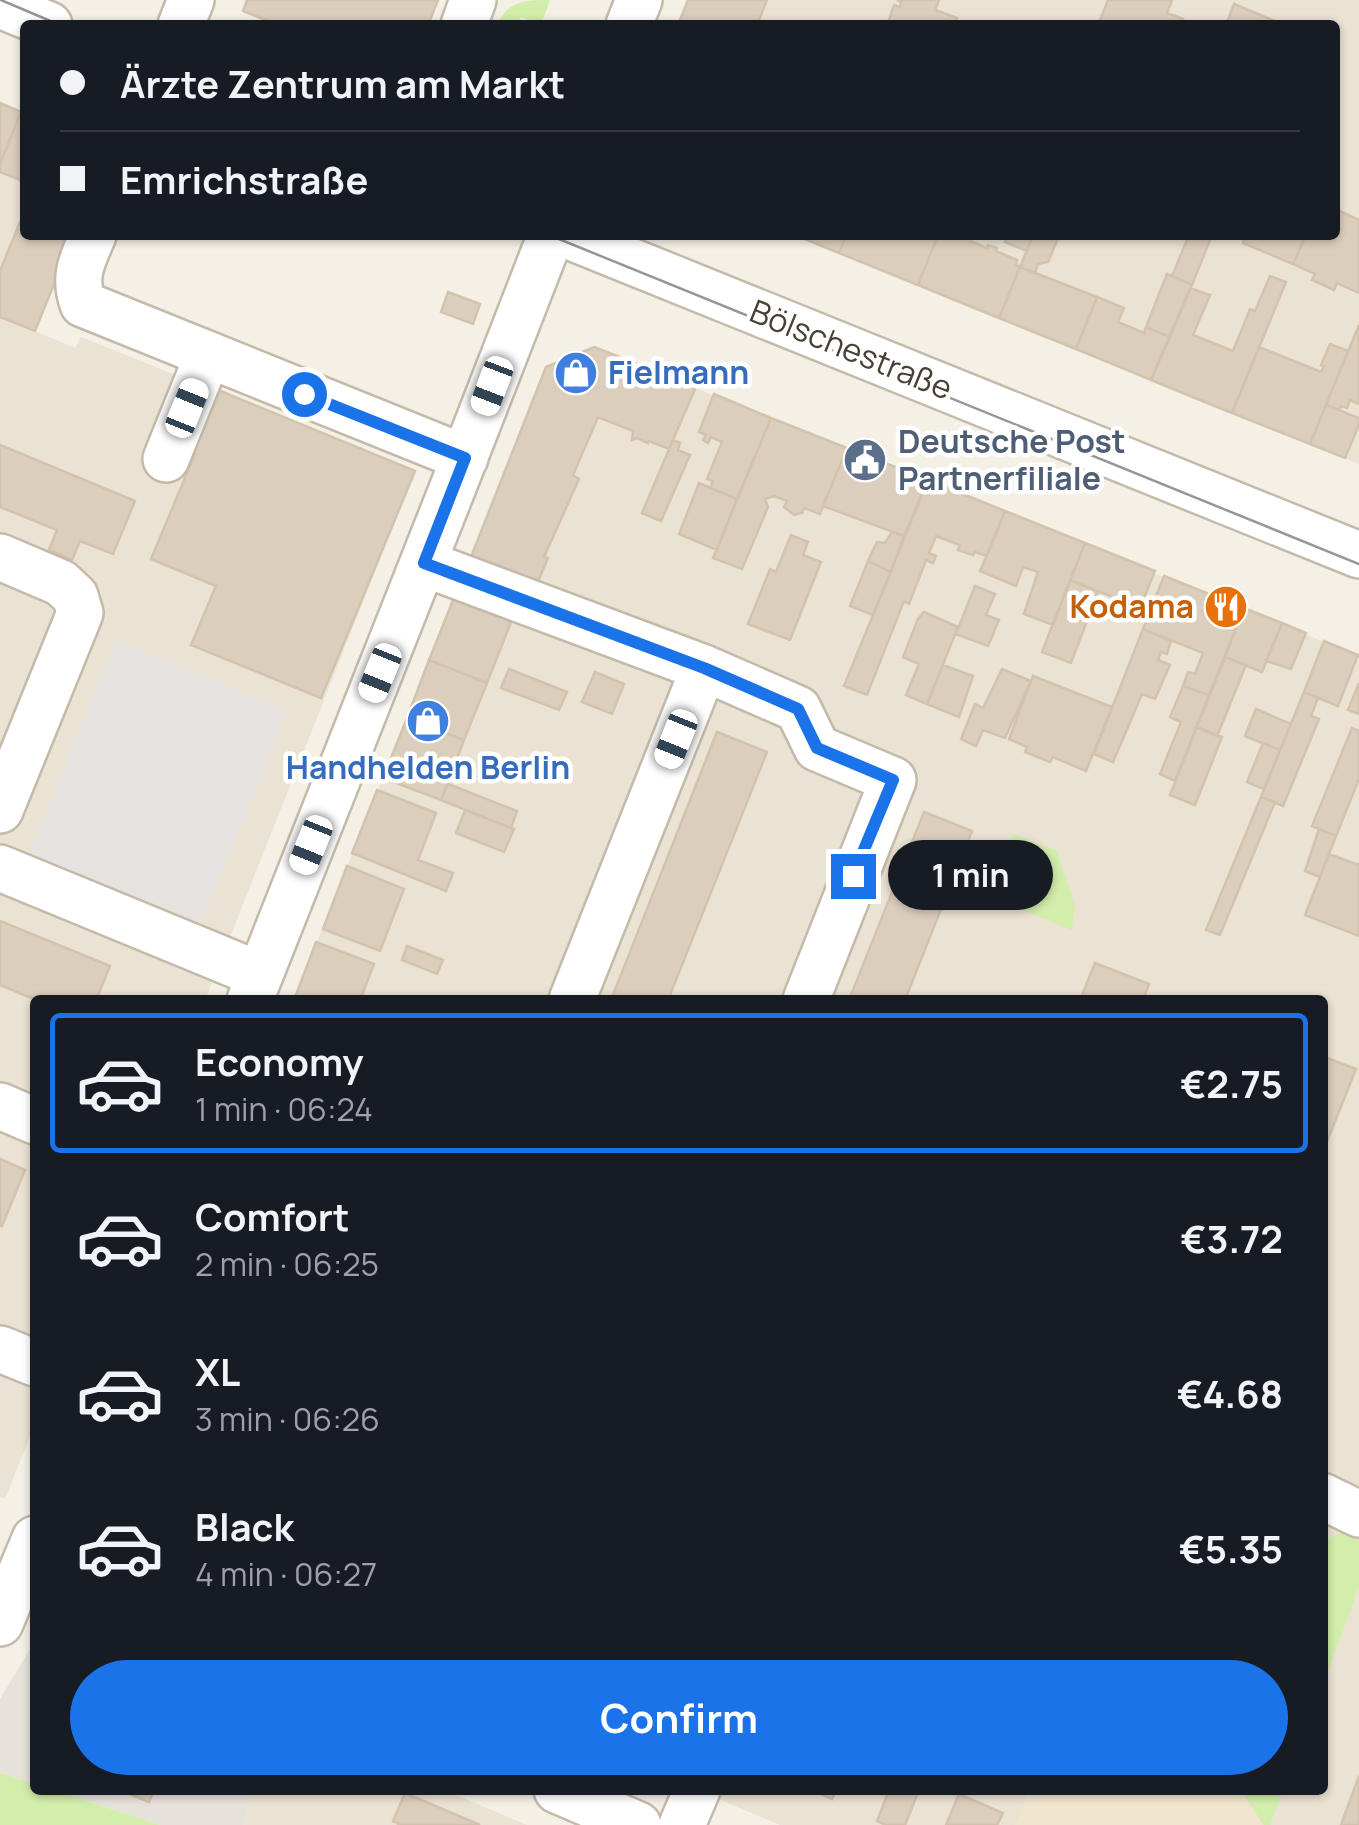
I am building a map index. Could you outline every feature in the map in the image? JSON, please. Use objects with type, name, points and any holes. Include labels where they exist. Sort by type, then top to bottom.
[{"type":"street","points":[[0,5],[37,20]]},
{"type":"street","points":[[91,240],[80,269],[78,288],[83,304],[465,458]]},
{"type":"street","points":[[0,868],[255,987],[548,240]]},
{"type":"street","name":"Bölschestraße","points":[[578,240],[1359,556]]},
{"type":"street","points":[[166,459],[208,355]]},
{"type":"street","points":[[0,557],[60,583],[75,596],[80,613],[0,810]]},
{"type":"street","points":[[424,563],[704,668],[798,709],[817,748],[893,780],[808,995]]},
{"type":"street","points":[[574,995],[704,668]]},
{"type":"street","points":[[0,1106],[30,1119]]},
{"type":"street","points":[[0,1349],[30,1361]]},
{"type":"street","points":[[1328,1499],[1359,1514]]},
{"type":"street","points":[[0,1622],[24,1556]]},
{"type":"street","points":[[568,1795],[638,1825]]},
{"type":"street","points":[[682,1825],[695,1795]]},
{"type":"shaded area","points":[[688,0],[1359,0],[1359,464],[810,240],[1340,240],[1340,20],[681,20]]},
{"type":"shaded area","points":[[0,104],[20,112],[20,240],[26,240],[35,331],[75,348],[81,337],[415,471],[207,995],[30,995],[30,1436],[5,1499],[0,1497]]},
{"type":"shaded area","points":[[594,347],[1359,656],[1359,1825],[780,1825],[709,1795],[1328,1795],[1328,995],[296,995],[546,367]]},
{"type":"shaded area","points":[[116,640],[288,711],[201,923],[29,853]]},
{"type":"shaded area","points":[[30,1649],[30,1782],[0,1773],[0,1699]]},
{"type":"shaded area","points":[[68,1795],[252,1795],[243,1825],[160,1825]]},
{"type":"shaded area","points":[[252,1795],[456,1795],[527,1825],[243,1825]]},
{"type":"shaded area","points":[[1027,1795],[1243,1795],[1264,1825],[1015,1825]]},
{"type":"green space","points":[[550,0],[543,20],[500,20],[518,3]]},
{"type":"green space","points":[[1013,834],[1057,851],[1075,906],[1072,930],[989,897]]},
{"type":"green space","points":[[1345,1532],[1359,1537],[1359,1586],[1328,1671],[1328,1538]]},
{"type":"green space","points":[[0,1773],[30,1782],[30,1795],[68,1795],[160,1825],[0,1825]]},
{"type":"green space","points":[[1243,1795],[1281,1795],[1270,1825],[1264,1825]]},
{"type":"building","points":[[247,0],[438,0],[430,20],[266,20],[243,11]]},
{"type":"building","points":[[688,0],[767,0],[759,20],[680,20]]},
{"type":"building","points":[[897,0],[939,0],[935,10],[957,18],[889,20],[894,5],[900,7]]},
{"type":"building","points":[[1108,0],[1172,0],[1167,13],[1183,19],[1182,20],[1100,20]]},
{"type":"building","points":[[1234,4],[1272,20],[1228,20]]},
{"type":"building","points":[[0,103],[20,114],[0,164]]},
{"type":"building","points":[[20,114],[20,180],[0,172]]},
{"type":"building","points":[[1340,211],[1359,220],[1359,293],[1337,283],[1334,290],[1312,280],[1315,274],[1293,264],[1304,240],[1340,240]]},
{"type":"building","points":[[20,222],[20,240],[72,240],[35,331],[0,317],[0,271]]},
{"type":"building","points":[[807,240],[844,240],[839,253]]},
{"type":"building","points":[[844,240],[936,240],[918,285],[839,253]]},
{"type":"building","points":[[936,240],[970,240],[987,248],[988,245],[1017,260],[1020,267],[999,318],[918,285]]},
{"type":"building","points":[[1006,240],[1031,240],[1027,251]]},
{"type":"building","points":[[1031,240],[1057,240],[1048,262],[1038,264],[1035,273],[1020,267]]},
{"type":"building","points":[[1187,240],[1210,240],[1192,285],[1172,276]]},
{"type":"building","points":[[1244,240],[1304,240],[1293,264],[1243,243]]},
{"type":"building","points":[[1020,267],[1097,297],[1076,349],[999,318]]},
{"type":"building","points":[[1167,274],[1192,285],[1170,337],[1146,327]]},
{"type":"building","points":[[1270,276],[1286,282],[1232,413],[1151,380],[1190,288],[1210,295],[1193,335],[1233,351],[1250,309],[1255,311]]},
{"type":"building","points":[[448,292],[480,304],[473,324],[441,312]]},
{"type":"building","points":[[1097,297],[1124,308],[1118,322],[1144,333],[1146,327],[1170,337],[1151,380],[1076,349]]},
{"type":"building","points":[[1359,325],[1359,404],[1350,400],[1347,408],[1341,406],[1339,410],[1326,405]]},
{"type":"building","points":[[1330,344],[1348,351],[1310,444],[1232,413],[1259,347],[1321,372]]},
{"type":"building","points":[[594,347],[696,387],[669,449],[637,438],[632,440],[633,431],[598,417],[573,475],[579,479],[544,557],[548,558],[536,586],[469,562],[546,367]]},
{"type":"building","points":[[206,385],[415,471],[321,698],[191,645],[216,586],[151,559],[195,454],[180,448]]},
{"type":"building","points":[[714,394],[771,418],[737,499],[710,488],[713,481],[707,479],[722,442],[711,437],[708,443],[703,440],[706,435],[699,432]]},
{"type":"building","points":[[1326,405],[1359,418],[1345,458],[1310,444]]},
{"type":"building","points":[[771,418],[847,448],[820,514],[804,508],[794,515],[784,507],[787,501],[774,496],[765,499],[768,507],[742,569],[713,558]]},
{"type":"building","points":[[673,440],[680,443],[678,450],[690,455],[661,521],[642,513]]},
{"type":"building","points":[[0,445],[135,501],[113,554],[80,541],[72,560],[49,550],[57,530],[0,507]]},
{"type":"building","points":[[847,448],[928,480],[904,536],[823,506]]},
{"type":"building","points":[[928,480],[1005,511],[987,556],[958,550],[960,545],[936,536],[929,553],[936,556],[933,563],[926,560],[909,604],[904,601],[867,695],[844,686]]},
{"type":"building","points":[[699,483],[737,499],[717,550],[679,534]]},
{"type":"building","points":[[1005,511],[1085,543],[1053,625],[1024,614],[1038,572],[1023,567],[1016,586],[980,571]]},
{"type":"building","points":[[892,532],[904,536],[891,572],[868,561],[877,542],[885,543]]},
{"type":"building","points":[[791,535],[808,542],[803,555],[821,562],[790,640],[748,624],[770,569],[776,572]]},
{"type":"building","points":[[1085,543],[1155,571],[1140,608],[1070,580]]},
{"type":"building","points":[[868,561],[891,572],[873,615],[850,606]]},
{"type":"building","points":[[1164,576],[1244,608],[1209,695],[1183,686],[1188,672],[1195,674],[1203,653],[1143,629]]},
{"type":"building","points":[[1070,580],[1098,592],[1071,663],[1042,652]]},
{"type":"building","points":[[975,586],[995,594],[986,615],[999,620],[988,646],[956,634]]},
{"type":"building","points":[[455,595],[513,617],[487,683],[429,660]]},
{"type":"building","points":[[1244,608],[1282,623],[1262,672],[1225,657]]},
{"type":"building","points":[[924,612],[958,627],[927,704],[906,695],[919,664],[903,657]]},
{"type":"building","points":[[1282,623],[1306,633],[1291,669],[1266,661]]},
{"type":"building","points":[[1143,629],[1171,641],[1167,654],[1161,652],[1158,660],[1170,665],[1155,699],[1142,694],[1113,762],[1094,754]]},
{"type":"building","points":[[1324,641],[1358,655],[1338,706],[1304,692]]},
{"type":"building","points":[[1225,657],[1246,665],[1217,736],[1197,727]]},
{"type":"building","points":[[429,660],[487,683],[464,740],[407,718]]},
{"type":"building","points":[[943,665],[973,676],[959,717],[927,704]]},
{"type":"building","points":[[509,669],[567,692],[559,710],[501,688]]},
{"type":"building","points":[[1002,669],[1031,681],[1005,738],[983,730],[976,746],[961,739],[975,704],[983,708]]},
{"type":"building","points":[[595,672],[624,684],[612,714],[582,702]]},
{"type":"building","points":[[1033,676],[1112,707],[1086,771],[1053,757],[1050,762],[1025,752],[1027,747],[1009,739]]},
{"type":"building","points":[[1359,683],[1359,714],[1348,710]]},
{"type":"building","points":[[1183,686],[1209,695],[1175,781],[1160,774],[1181,722],[1170,717]]},
{"type":"building","points":[[1304,692],[1318,698],[1311,716],[1319,719],[1283,806],[1261,797]]},
{"type":"building","points":[[1256,709],[1291,724],[1280,750],[1245,736]]},
{"type":"building","points":[[407,718],[464,740],[441,800],[383,778]]},
{"type":"building","points":[[1197,727],[1222,737],[1195,805],[1170,795]]},
{"type":"building","points":[[1352,728],[1359,731],[1359,779],[1336,836],[1312,826]]},
{"type":"building","points":[[717,732],[767,752],[670,995],[613,995]]},
{"type":"building","points":[[1263,743],[1280,750],[1264,789],[1247,782]]},
{"type":"building","points":[[448,784],[517,811],[511,828],[441,800]]},
{"type":"building","points":[[377,790],[436,813],[418,860],[453,873],[446,891],[352,853]]},
{"type":"building","points":[[1261,797],[1275,802],[1220,935],[1206,930]]},
{"type":"building","points":[[465,810],[514,829],[504,852],[456,833]]},
{"type":"building","points":[[924,812],[972,831],[907,995],[851,995]]},
{"type":"building","points":[[1319,829],[1336,836],[1320,877],[1305,871]]},
{"type":"building","points":[[1329,854],[1359,863],[1359,936],[1305,915]]},
{"type":"building","points":[[347,866],[404,889],[380,951],[323,929]]},
{"type":"building","points":[[0,921],[110,966],[98,995],[30,998],[0,985]]},
{"type":"building","points":[[316,942],[374,964],[362,995],[296,995]]},
{"type":"building","points":[[407,946],[443,960],[437,974],[402,960]]},
{"type":"building","points":[[1095,963],[1149,984],[1145,995],[1082,995]]},
{"type":"building","points":[[1328,1058],[1356,1069],[1328,1139]]},
{"type":"building","points":[[0,1159],[25,1170],[2,1226],[0,1225]]},
{"type":"building","points":[[1359,1776],[1359,1825],[1341,1825]]},
{"type":"building","points":[[132,1795],[152,1795],[149,1802]]},
{"type":"building","points":[[404,1795],[410,1795],[480,1825],[398,1825],[393,1821]]},
{"type":"building","points":[[887,1795],[917,1795],[905,1825],[877,1821]]},
{"type":"building","points":[[959,1795],[1003,1813],[997,1825],[946,1825]]},
{"type":"tram line","points":[[1,0],[48,20]]},
{"type":"tram line","points":[[561,240],[1359,564]]},
{"type":"place","name":"Fielmann","points":[[576,373]]},
{"type":"place","name":"Deutsche Post Partnerfiliale","points":[[865,460]]},
{"type":"place","name":"Kodama","points":[[1226,607]]},
{"type":"place","name":"Handhelden Berlin","points":[[428,721]]},
{"type":"route","points":[[304,394],[465,458],[424,563],[704,668],[798,709],[817,748],[893,780],[853,876]]}]
